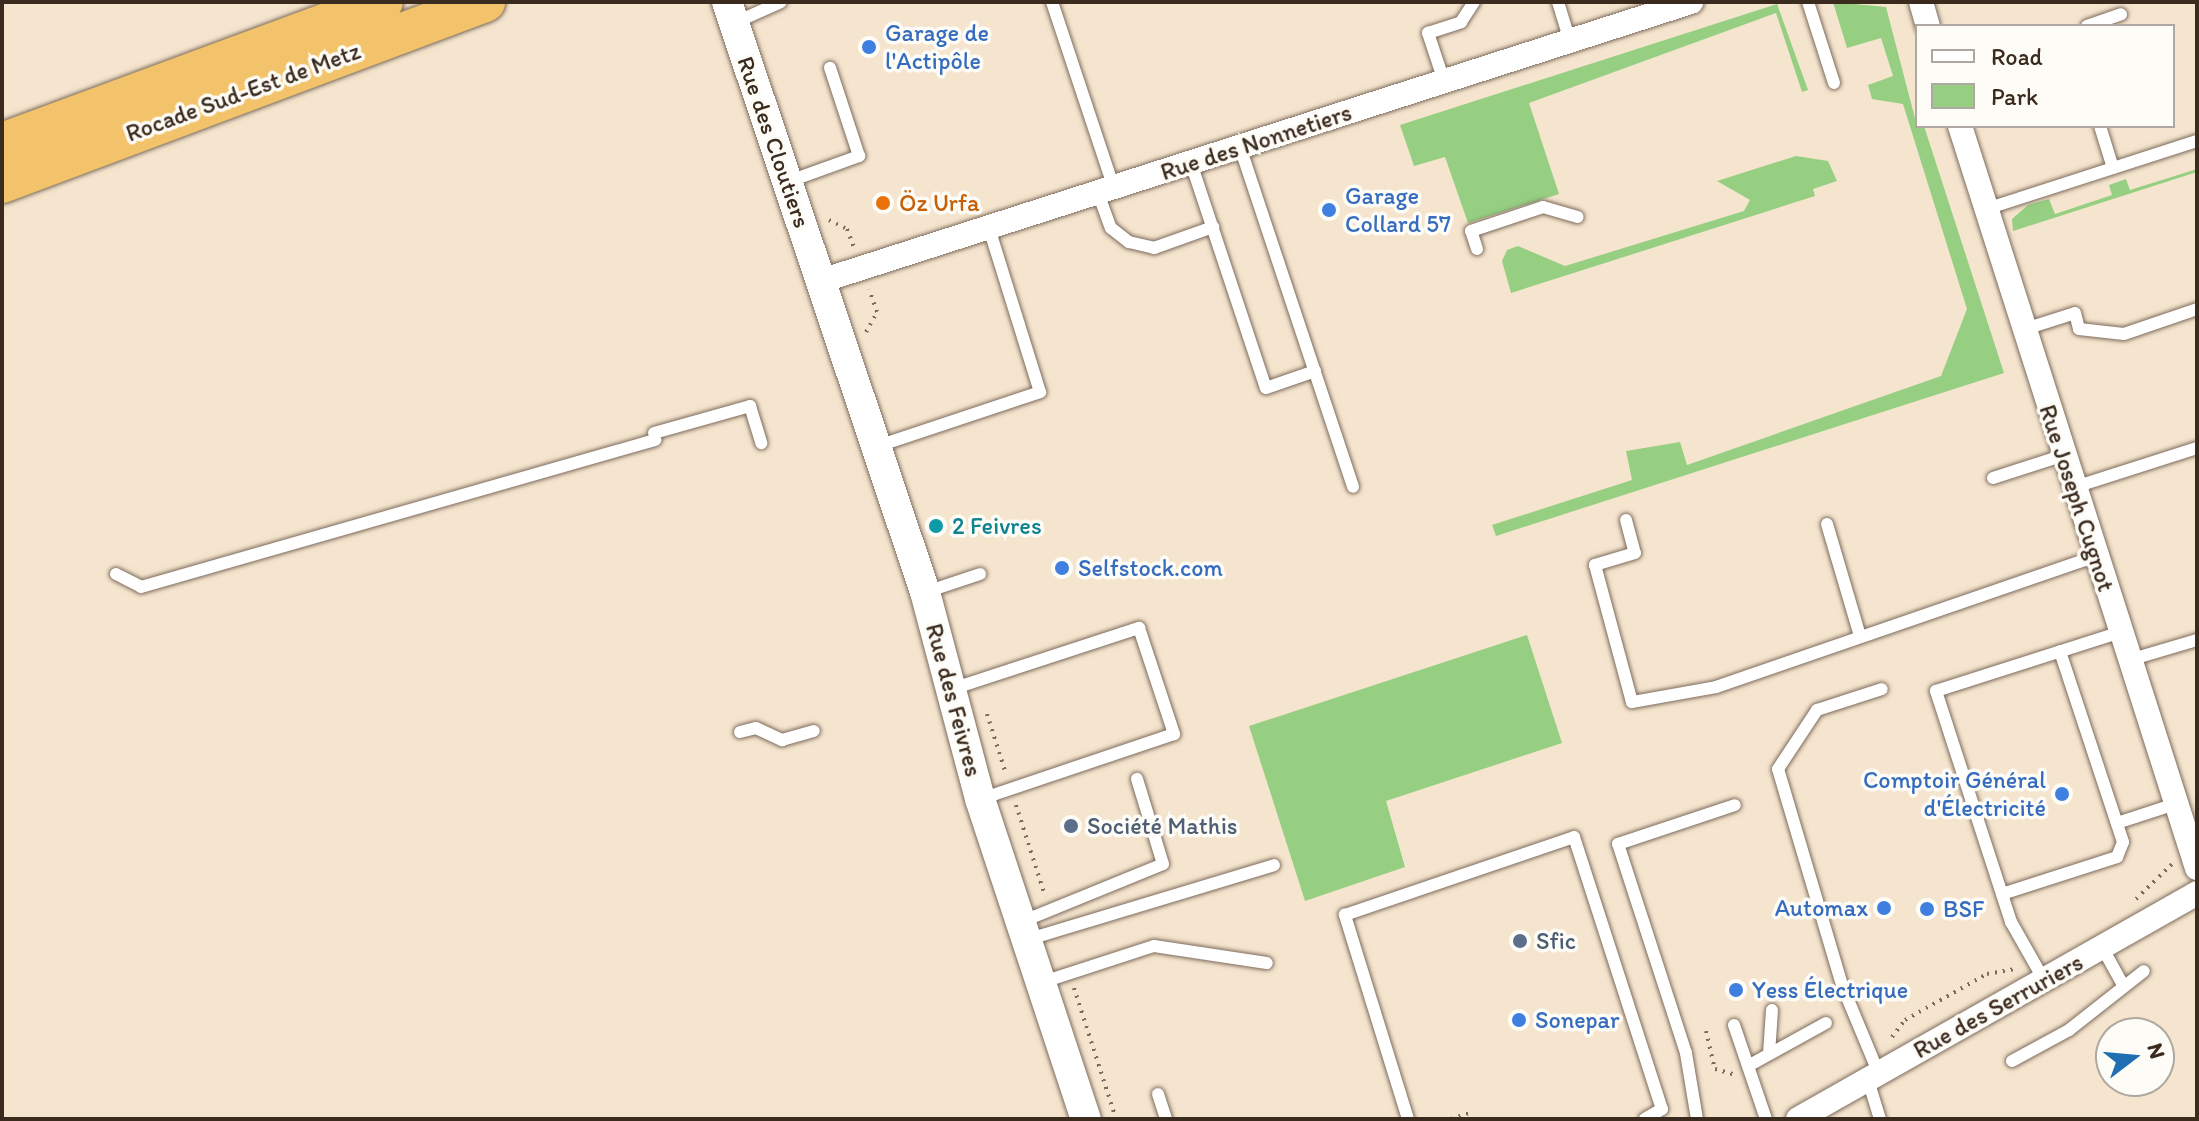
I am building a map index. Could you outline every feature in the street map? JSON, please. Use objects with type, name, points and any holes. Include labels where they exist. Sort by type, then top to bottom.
[{"type":"highway","name":"Rocade Sud-Est de Metz","points":[[2,143],[383,2]]},
{"type":"highway","name":"Rocade Sud-Est de Metz","points":[[2,183],[485,2]]},
{"type":"street","name":"Rue des Nonnetiers","points":[[821,281],[1691,2]]},
{"type":"street","points":[[1921,2],[1927,24]]},
{"type":"street","name":"Rue des Cloutiers","points":[[730,12],[821,281]]},
{"type":"street","name":"Rue Joseph Cugnot","points":[[1961,128],[2194,860]]},
{"type":"street","name":"Rue des Feivres","points":[[821,281],[925,592],[955,688],[980,799],[1086,1119]]},
{"type":"street","name":"Rue des Serruriers","points":[[1798,1119],[1872,1069],[2039,971],[2102,947],[2197,893]]},
{"type":"lane","points":[[730,12],[781,2]]},
{"type":"lane","points":[[1052,2],[1106,190],[1111,228],[1129,242],[1154,248],[1213,227]]},
{"type":"lane","points":[[1444,81],[1428,33],[1461,22],[1474,2]]},
{"type":"lane","points":[[1558,2],[1570,41]]},
{"type":"lane","points":[[1808,2],[1834,83]]},
{"type":"lane","points":[[2093,24],[2121,14]]},
{"type":"lane","points":[[787,182],[859,156],[830,68]]},
{"type":"lane","points":[[2101,128],[2113,168]]},
{"type":"lane","points":[[1986,209],[2197,141]]},
{"type":"lane","points":[[1240,147],[1353,487]]},
{"type":"lane","points":[[1191,163],[1266,388],[1315,371]]},
{"type":"lane","points":[[1477,249],[1471,231],[1543,207],[1578,217]]},
{"type":"lane","points":[[878,446],[1040,392],[989,228]]},
{"type":"lane","points":[[2025,329],[2075,313],[2079,329],[2124,334],[2197,309]]},
{"type":"lane","points":[[116,574],[141,587],[750,406],[761,443]]},
{"type":"lane","points":[[2075,487],[2197,448]]},
{"type":"lane","points":[[1993,478],[2064,455]]},
{"type":"lane","points":[[1626,520],[1635,553],[1595,565],[1632,702],[1716,687],[2097,556]]},
{"type":"lane","points":[[1827,524],[1860,636]]},
{"type":"lane","points":[[925,592],[980,574]]},
{"type":"lane","points":[[955,688],[1139,628],[1174,734],[980,799]]},
{"type":"lane","points":[[2039,971],[2002,894],[1936,691],[2121,632]]},
{"type":"lane","points":[[2129,660],[2197,640]]},
{"type":"lane","points":[[2002,894],[2117,857],[2123,842],[2060,651]]},
{"type":"lane","points":[[1880,1119],[1872,1069],[1778,769],[1817,710],[1882,689]]},
{"type":"lane","points":[[740,732],[756,728],[782,740],[814,731]]},
{"type":"lane","points":[[1023,931],[1163,864],[1137,779]]},
{"type":"lane","points":[[2117,823],[2175,804]]},
{"type":"lane","points":[[1697,1119],[1686,1053],[1618,844],[1735,805]]},
{"type":"lane","points":[[1408,1119],[1345,915],[1574,837],[1662,1109],[1645,1119]]},
{"type":"lane","points":[[1023,931],[1274,865]]},
{"type":"lane","points":[[1040,983],[1154,946],[1267,963]]},
{"type":"lane","points":[[2102,947],[2123,985]]},
{"type":"lane","points":[[2012,1061],[2069,1030],[2144,971]]},
{"type":"lane","points":[[1769,1054],[1772,1010]]},
{"type":"lane","points":[[1749,1070],[1769,1054],[1826,1023]]},
{"type":"lane","points":[[1734,1025],[1766,1119]]},
{"type":"lane","points":[[1158,1094],[1166,1119]]},
{"type":"path","points":[[2132,904],[2151,879],[2194,860]]},
{"type":"path","points":[[1872,1069],[1905,1020],[1987,974],[2039,971]]},
{"type":"path","points":[[1706,1031],[1715,1069],[1749,1070]]},
{"type":"path","points":[[1451,1119],[1473,1112]]},
{"type":"green space","points":[[1833,2],[1886,7],[1915,128],[1925,128],[2004,373],[1496,536],[1492,525],[1632,480],[1626,451],[1680,442],[1687,465],[1941,376],[1967,309],[1903,104],[1872,99],[1868,85],[1893,76],[1881,38],[1847,48]]},
{"type":"green space","points":[[1777,4],[1808,90],[1802,92],[1776,13],[1529,103],[1559,194],[1468,223],[1445,157],[1414,166],[1400,125]]},
{"type":"green space","points":[[1796,156],[1828,161],[1837,181],[1813,189],[1815,196],[1511,293],[1502,261],[1507,250],[1518,246],[1565,266],[1744,211],[1750,200],[1717,181]]},
{"type":"green space","points":[[2197,169],[2197,172],[2013,231],[2012,219],[2028,205],[2049,199],[2055,214],[2112,195],[2109,185],[2126,179],[2130,190]]},
{"type":"green space","points":[[1527,635],[1562,743],[1386,801],[1405,867],[1305,901],[1249,726]]},
{"type":"place","name":"Garage de l'Actipôle","points":[[869,47]]},
{"type":"place","name":"Öz Urfa","points":[[883,203]]},
{"type":"place","name":"Garage Collard 57","points":[[1329,210]]},
{"type":"place","name":"2 Feivres","points":[[936,526]]},
{"type":"place","name":"Selfstock.com","points":[[1062,568]]},
{"type":"place","name":"Comptoir Général d'Électricité","points":[[2062,794]]},
{"type":"place","name":"Société Mathis","points":[[1071,826]]},
{"type":"place","name":"Automax","points":[[1884,908]]},
{"type":"place","name":"BSF","points":[[1927,909]]},
{"type":"place","name":"Sfic","points":[[1520,941]]},
{"type":"place","name":"Yess Électrique","points":[[1736,990]]},
{"type":"place","name":"Sonepar","points":[[1519,1020]]}]
